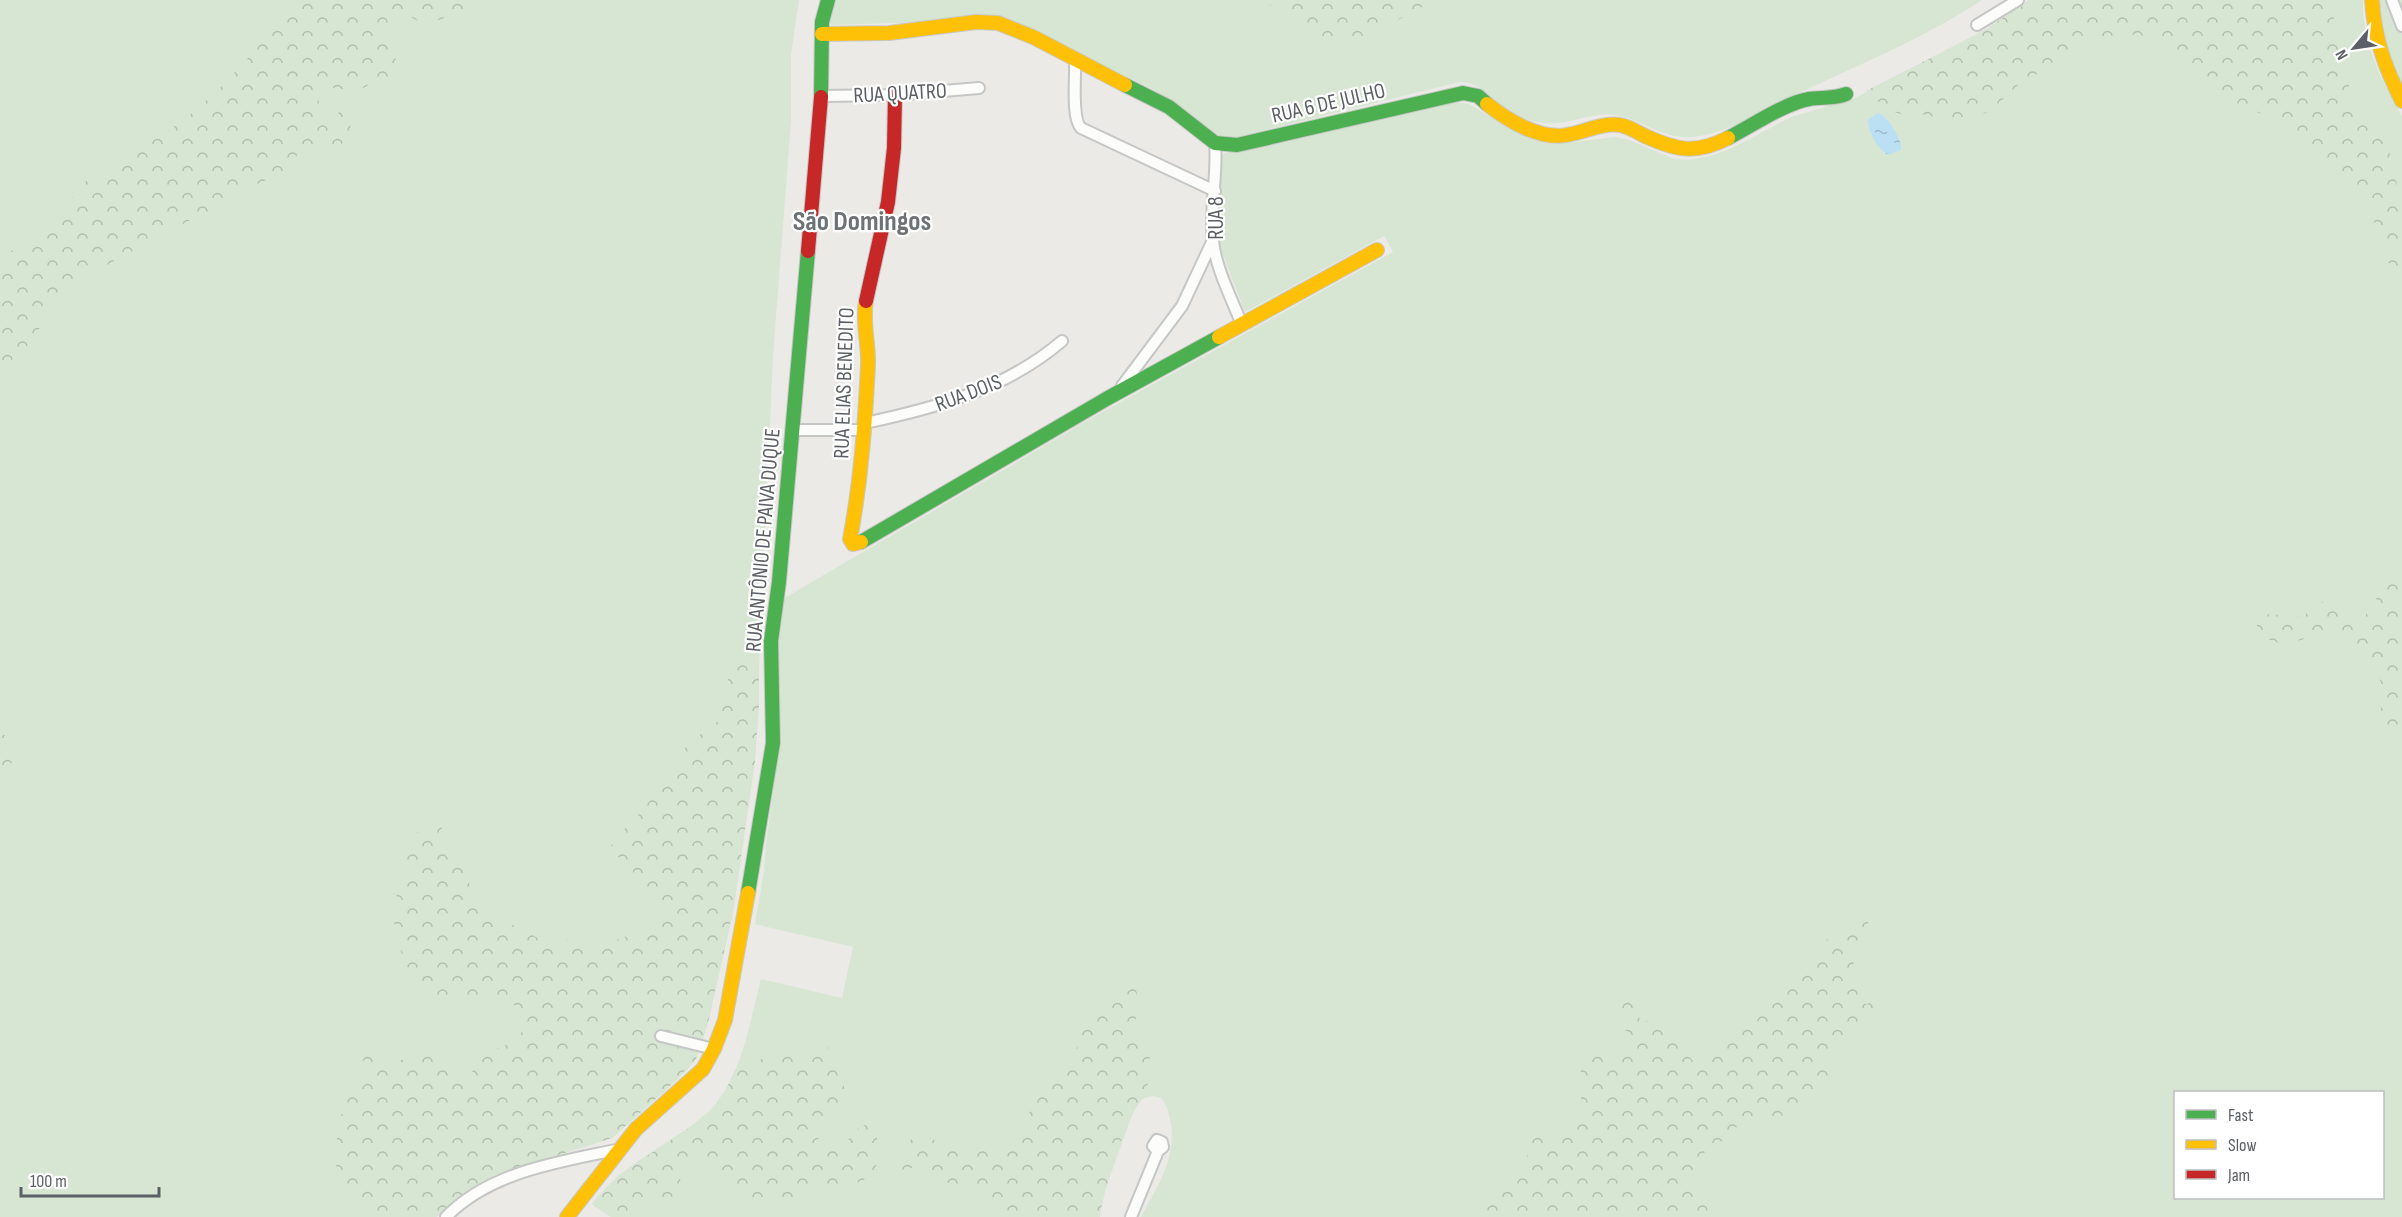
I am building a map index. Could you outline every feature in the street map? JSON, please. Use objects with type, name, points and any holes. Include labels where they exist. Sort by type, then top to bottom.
[{"type":"street","name":"RUA ANTÔNIO DE PAIVA DUQUE","points":[[567,1217],[636,1129],[703,1069],[714,1049],[725,1020],[739,937],[753,875],[773,743],[771,641],[779,582],[821,96],[823,13],[828,0]]},
{"type":"street","points":[[1977,25],[2018,0]]},
{"type":"street","points":[[2373,0],[2374,32],[2378,46],[2389,76],[2402,101]]},
{"type":"street","points":[[2392,0],[2402,26]]},
{"type":"street","points":[[822,34],[889,33],[976,22],[998,23],[1017,30],[1169,107],[1215,143]]},
{"type":"street","points":[[1075,60],[1075,113],[1081,128],[1215,191]]},
{"type":"street","name":"RUA QUATRO","points":[[821,96],[895,95],[979,88]]},
{"type":"street","name":"RUA 6 DE JULHO","points":[[1215,143],[1237,145],[1472,93],[1502,116],[1541,133],[1564,136],[1611,124],[1622,125],[1672,148],[1695,148],[1714,145],[1801,102],[1846,94]]},
{"type":"street","name":"RUA ELIAS BENEDITO","points":[[895,95],[894,148],[888,202],[865,307],[868,366],[865,427],[851,543],[856,545],[862,542],[1108,398]]},
{"type":"street","name":"RUA 8","points":[[1215,143],[1213,240],[1215,254],[1242,325]]},
{"type":"street","points":[[1108,398],[1130,378],[1182,306],[1213,240]]},
{"type":"street","points":[[1108,398],[1377,250]]},
{"type":"street","name":"RUA DOIS","points":[[792,430],[865,427],[976,393],[1031,364],[1062,341]]},
{"type":"street","points":[[661,1036],[714,1049]]},
{"type":"street","points":[[446,1217],[471,1196],[499,1181],[537,1169],[620,1149]]},
{"type":"street","points":[[1131,1217],[1158,1151]]},
{"type":"green space","points":[[0,0],[799,0],[791,54],[791,121],[773,356],[755,761],[733,912],[708,1023],[696,1059],[686,1071],[612,1138],[495,1175],[477,1184],[436,1217],[0,1217]]},
{"type":"green space","points":[[294,0],[478,0],[475,13],[455,14],[431,23],[422,23],[401,12],[392,15],[389,19],[396,56],[394,74],[390,78],[376,81],[356,92],[326,88],[319,96],[321,112],[328,121],[342,110],[349,110],[352,118],[350,131],[340,147],[334,149],[309,147],[300,151],[285,172],[243,190],[231,201],[112,262],[67,290],[31,342],[0,371],[0,256],[22,246],[37,232],[50,225],[90,176],[111,167],[131,150],[162,135],[190,115],[249,57],[275,27]]},
{"type":"green space","points":[[835,0],[1982,0],[1890,51],[1746,120],[1707,135],[1673,136],[1626,118],[1607,114],[1553,123],[1533,121],[1511,112],[1473,84],[1460,82],[1233,138],[1214,134],[1151,88],[1036,33],[955,21],[832,25],[827,21]]},
{"type":"green space","points":[[1262,0],[1456,0],[1418,8],[1386,27],[1347,44],[1326,39]]},
{"type":"green space","points":[[2029,0],[2363,0],[2366,31],[2374,61],[2402,116],[2402,1217],[1141,1217],[1164,1173],[1171,1150],[1171,1124],[1168,1111],[1161,1098],[1154,1096],[1146,1097],[1135,1107],[1104,1193],[1100,1217],[611,1217],[592,1204],[609,1185],[630,1168],[689,1128],[713,1107],[732,1078],[744,1046],[761,979],[842,998],[853,947],[755,924],[779,748],[778,639],[781,600],[1099,414],[1393,252],[1384,236],[1245,312],[1219,244],[1222,154],[1454,102],[1469,104],[1510,129],[1550,141],[1568,143],[1615,137],[1629,140],[1672,158],[1686,160],[1710,156],[1730,149],[1791,117],[1855,98],[1985,30]]},
{"type":"green space","points":[[2029,0],[2327,0],[2334,21],[2341,63],[2356,106],[2381,137],[2389,151],[2397,181],[2402,279],[2387,260],[2365,198],[2354,182],[2316,160],[2277,121],[2264,114],[2242,108],[2225,98],[2185,57],[2157,39],[2142,35],[2122,35],[2093,39],[2068,51],[2018,85],[1991,109],[1970,119],[1951,120],[1920,113],[1898,113],[1883,106],[1866,91],[1985,30]]},
{"type":"green space","points":[[2378,0],[2402,0],[2402,87],[2383,45]]},
{"type":"green space","points":[[2394,573],[2402,573],[2402,754],[2391,738],[2384,721],[2381,706],[2381,681],[2366,657],[2344,640],[2328,634],[2280,643],[2260,633],[2257,624],[2263,615],[2268,614],[2302,616],[2327,599],[2352,617],[2363,616],[2373,607],[2383,582]]},
{"type":"green space","points":[[745,663],[759,668],[755,761],[733,912],[708,1023],[696,1059],[667,1089],[612,1138],[495,1175],[477,1184],[436,1217],[366,1217],[361,1206],[339,1179],[336,1162],[339,1125],[345,1105],[349,1098],[366,1083],[363,1058],[371,1050],[387,1064],[414,1055],[434,1055],[447,1065],[460,1081],[468,1076],[489,1053],[515,1040],[524,1026],[520,1010],[512,1004],[487,1000],[435,1003],[419,988],[412,976],[401,950],[394,924],[394,914],[398,891],[408,869],[408,846],[414,836],[422,828],[438,821],[442,830],[434,843],[448,858],[463,868],[469,880],[474,905],[483,916],[516,926],[548,944],[565,939],[579,948],[592,950],[651,929],[667,913],[648,894],[629,866],[609,849],[620,833],[650,800],[690,740],[714,727],[722,712],[725,684],[736,668]]},
{"type":"green space","points":[[0,733],[11,738],[14,754],[11,765],[0,778]]},
{"type":"green space","points":[[1868,915],[1867,928],[1855,953],[1853,983],[1863,984],[1864,988],[1857,1002],[1867,1004],[1877,1000],[1879,1007],[1877,1014],[1867,1025],[1848,1024],[1845,1027],[1845,1044],[1841,1048],[1827,1050],[1824,1055],[1835,1064],[1837,1072],[1833,1086],[1821,1090],[1813,1101],[1781,1116],[1748,1116],[1721,1142],[1699,1156],[1694,1164],[1693,1173],[1697,1189],[1707,1206],[1709,1217],[1482,1217],[1482,1207],[1485,1202],[1501,1196],[1525,1165],[1530,1143],[1536,1135],[1563,1129],[1575,1120],[1580,1112],[1580,1078],[1585,1063],[1596,1056],[1624,1047],[1634,1038],[1622,1028],[1618,1019],[1632,991],[1639,1018],[1679,1033],[1685,1051],[1691,1059],[1701,1064],[1708,1064],[1730,1034],[1794,986],[1807,964],[1833,932]]},
{"type":"green space","points":[[1128,981],[1133,982],[1137,995],[1133,1042],[1139,1040],[1148,1044],[1151,1069],[1145,1097],[1132,1117],[1117,1152],[1100,1217],[995,1217],[986,1201],[972,1190],[937,1181],[923,1166],[901,1170],[898,1162],[903,1150],[909,1141],[916,1137],[924,1137],[957,1147],[976,1141],[993,1148],[1003,1144],[1028,1115],[1034,1087],[1072,1055],[1078,1046],[1085,1024],[1099,1012],[1109,996]]},
{"type":"green space","points":[[821,1042],[826,1043],[840,1081],[851,1095],[829,1121],[824,1135],[816,1140],[815,1145],[819,1150],[837,1148],[857,1130],[870,1124],[878,1144],[878,1158],[874,1171],[869,1176],[857,1183],[826,1188],[794,1199],[772,1203],[744,1197],[712,1165],[696,1161],[689,1162],[685,1166],[677,1192],[673,1196],[661,1201],[624,1204],[661,1217],[611,1217],[592,1204],[619,1175],[690,1127],[714,1107],[735,1070],[771,1055],[811,1048]]},
{"type":"water","points":[[1878,113],[1886,118],[1894,128],[1901,150],[1888,155],[1874,140],[1868,120]]},
{"type":"traffic: fast","points":[[821,97],[822,22],[828,0]]},
{"type":"traffic: fast","points":[[1125,85],[1169,107],[1215,143],[1237,145],[1463,93],[1478,96],[1487,104]]},
{"type":"traffic: fast","points":[[1728,138],[1800,101],[1846,94]]},
{"type":"traffic: fast","points":[[748,893],[773,743],[771,641],[779,582],[808,251]]},
{"type":"traffic: fast","points":[[861,542],[1108,398],[1219,337]]},
{"type":"traffic: slow","points":[[2372,0],[2381,52],[2402,101]]},
{"type":"traffic: slow","points":[[822,34],[889,33],[976,22],[998,23],[1033,37],[1125,85]]},
{"type":"traffic: slow","points":[[1487,104],[1514,122],[1546,135],[1566,135],[1613,124],[1629,128],[1666,145],[1686,149],[1705,147],[1728,138]]},
{"type":"traffic: slow","points":[[1219,337],[1377,250]]},
{"type":"traffic: slow","points":[[861,542],[853,544],[850,539],[860,474],[868,365],[866,301]]},
{"type":"traffic: slow","points":[[567,1217],[636,1129],[703,1069],[714,1049],[725,1020],[748,893]]},
{"type":"traffic: jam","points":[[866,301],[888,202],[894,148],[895,95]]},
{"type":"traffic: jam","points":[[808,251],[821,97]]},
{"type":"district","name":"São Domingos","points":[[862,220]]}]
